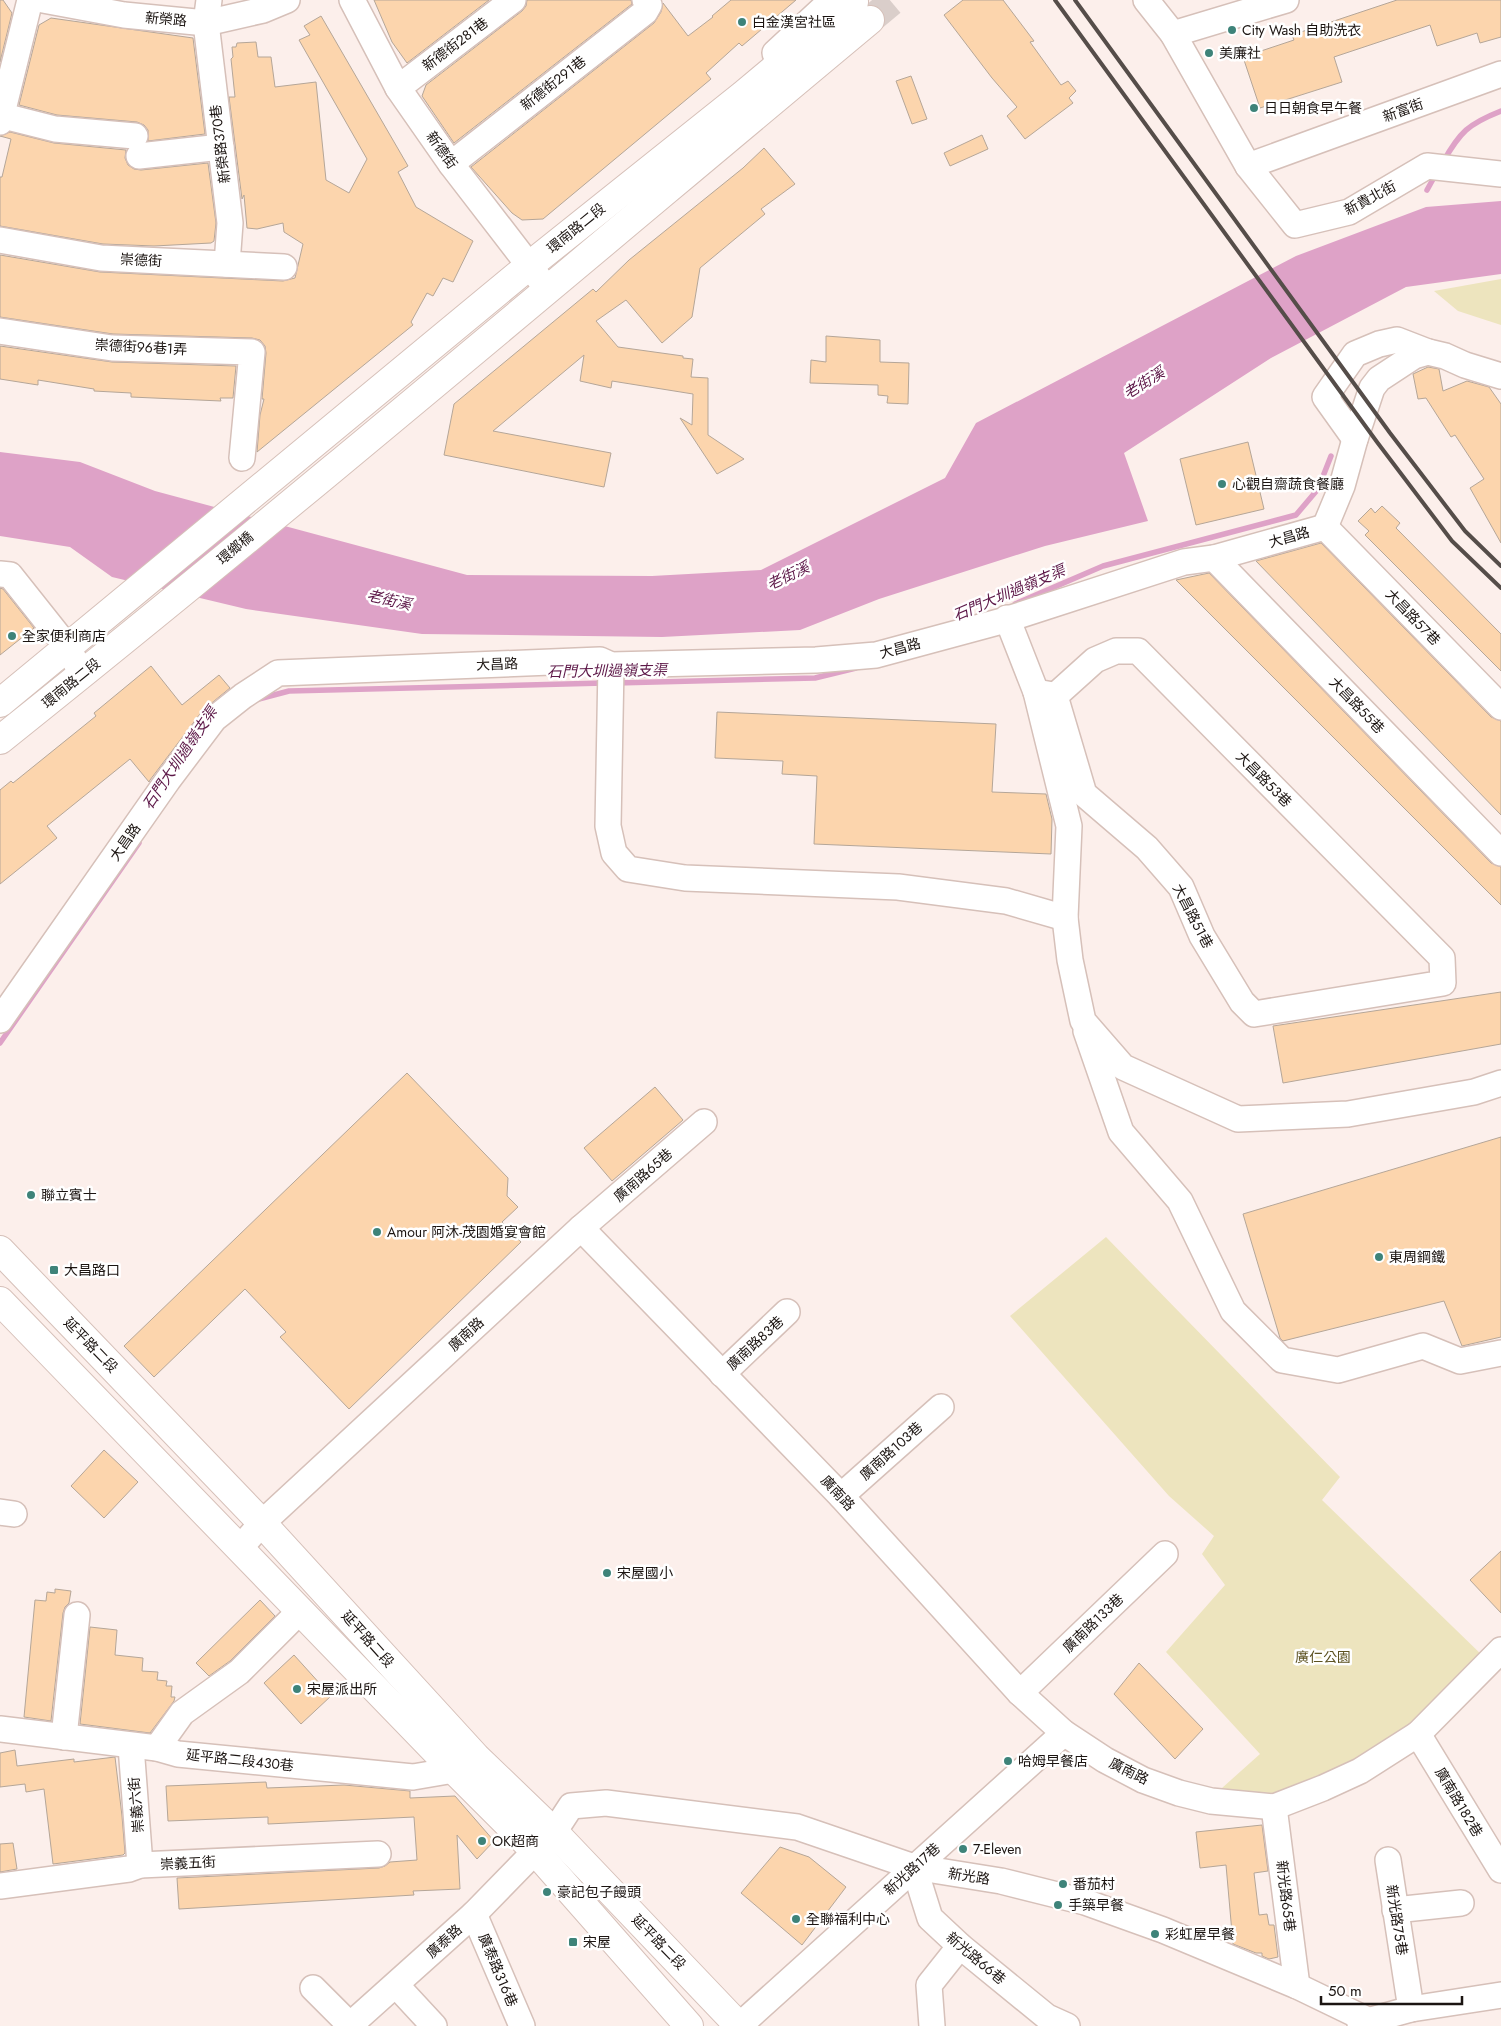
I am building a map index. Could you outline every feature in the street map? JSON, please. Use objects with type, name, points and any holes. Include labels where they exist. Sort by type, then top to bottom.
[{"type":"main road","name":"環南路二段","points":[[329,470],[548,290],[751,104],[852,7]]},
{"type":"main road","name":"環南路二段","points":[[0,703],[530,265],[751,104]]},
{"type":"main road","name":"環鄉橋","points":[[140,626],[329,470]]},
{"type":"main road","name":"環南路二段","points":[[0,740],[140,626]]},
{"type":"main road","name":"延平路二段","points":[[0,1250],[262,1523],[465,1764]]},
{"type":"main road","name":"延平路二段","points":[[0,1301],[300,1611],[465,1764],[739,2026]]},
{"type":"main road","name":"延平路二段","points":[[545,1842],[690,2026]]},
{"type":"street","points":[[30,0],[1,118],[137,146],[221,147]]},
{"type":"street","name":"新榮路","points":[[43,0],[124,15],[263,10],[286,0]]},
{"type":"street","name":"新德街","points":[[352,0],[398,88],[451,164],[548,290]]},
{"type":"street","name":"新德街281巷","points":[[398,88],[513,0]]},
{"type":"street","name":"新德街291巷","points":[[451,164],[645,12],[649,5],[645,0]]},
{"type":"street","points":[[1146,0],[1173,34],[1248,166]]},
{"type":"street","points":[[1173,34],[1286,0]]},
{"type":"street","points":[[751,104],[776,52],[852,7]]},
{"type":"street","name":"新榮路370巷","points":[[208,11],[230,224],[227,264]]},
{"type":"street","name":"新富街","points":[[1248,166],[1501,74]]},
{"type":"street","name":"新貴北街","points":[[1248,166],[1295,225],[1349,212],[1439,167],[1501,174]]},
{"type":"street","name":"崇德街","points":[[0,240],[101,258],[284,267]]},
{"type":"street","name":"崇德街96巷1弄","points":[[0,331],[112,348],[252,352],[242,458]]},
{"type":"street","points":[[1355,439],[1324,397],[1355,354],[1379,344],[1396,340],[1501,376]]},
{"type":"street","points":[[1325,527],[1342,486],[1372,388],[1379,379],[1414,356],[1428,352]]},
{"type":"street","name":"大昌路","points":[[0,1020],[168,780],[214,719],[243,696],[278,673],[605,662],[610,655],[813,649],[876,642],[1001,617],[1007,618],[1184,562],[1214,558],[1325,527]]},
{"type":"street","name":"大昌路57巷","points":[[1325,527],[1501,707]]},
{"type":"street","name":"大昌路55巷","points":[[1214,558],[1501,853]]},
{"type":"street","points":[[0,574],[10,575],[68,648],[82,674]]},
{"type":"street","name":"大昌路51巷","points":[[1007,618],[1046,694],[1084,794],[1147,848],[1180,887],[1202,936],[1242,1002],[1254,1014],[1301,1004],[1443,982]]},
{"type":"street","name":"大昌路53巷","points":[[1046,694],[1095,660],[1116,651],[1138,651],[1442,958],[1443,982]]},
{"type":"street","points":[[605,662],[608,826],[614,853],[628,869],[685,878],[898,887],[1006,901],[1065,918]]},
{"type":"street","points":[[1046,694],[1069,826],[1065,918],[1070,960],[1083,1021],[1121,1132],[1180,1201],[1233,1311],[1282,1360],[1338,1370],[1423,1346],[1460,1361],[1501,1353]]},
{"type":"street","points":[[1083,1021],[1124,1067],[1238,1119],[1348,1114],[1474,1092],[1501,1083]]},
{"type":"street","name":"廣南路65巷","points":[[582,1228],[704,1122]]},
{"type":"street","name":"廣南路","points":[[240,1548],[262,1523],[582,1228],[841,1496],[1020,1693],[1064,1733],[1105,1760],[1144,1780],[1170,1790],[1211,1801],[1274,1806],[1323,1788],[1360,1771],[1418,1734],[1501,1650]]},
{"type":"street","name":"廣南路83巷","points":[[722,1374],[787,1312]]},
{"type":"street","name":"廣南路103巷","points":[[841,1496],[941,1406]]},
{"type":"street","name":"廣南路133巷","points":[[1020,1693],[1166,1554]]},
{"type":"street","points":[[157,1748],[182,1713],[239,1672],[300,1611]]},
{"type":"street","points":[[64,1737],[77,1615]]},
{"type":"street","name":"延平路二段430巷","points":[[0,1729],[157,1748],[178,1754],[413,1777],[465,1764]]},
{"type":"street","name":"新光路17巷","points":[[739,2026],[1064,1733]]},
{"type":"street","name":"廣南路182巷","points":[[1418,1734],[1501,1870]]},
{"type":"street","name":"崇義六街","points":[[131,1746],[140,1865]]},
{"type":"street","name":"新光路","points":[[545,1842],[571,1806],[606,1803],[797,1827],[914,1867],[1001,1881],[1085,1902],[1163,1930],[1297,1986],[1375,2023]]},
{"type":"street","name":"新光路65巷","points":[[1274,1806],[1297,1986]]},
{"type":"street","name":"廣泰路","points":[[349,2025],[474,1914],[545,1842]]},
{"type":"street","name":"崇義五街","points":[[0,1886],[129,1869],[140,1865],[378,1854]]},
{"type":"street","name":"新光路75巷","points":[[1388,1860],[1411,2009]]},
{"type":"street","name":"新光路66巷","points":[[914,1867],[930,1918],[960,1946],[1047,2017],[1067,2026]]},
{"type":"street","points":[[1395,1910],[1461,1903]]},
{"type":"street","name":"廣泰路316巷","points":[[474,1914],[522,2026]]},
{"type":"street","points":[[932,2026],[929,1985],[960,1946]]},
{"type":"street","points":[[396,1985],[434,2026]]},
{"type":"street","points":[[313,1988],[349,2025]]},
{"type":"street","points":[[1340,2026],[1375,2023],[1411,2009],[1501,1995]]},
{"type":"green space","points":[[1501,279],[1501,325],[1458,311],[1434,291]]},
{"type":"green space","name":"廣仁公園","points":[[1106,1237],[1340,1477],[1322,1500],[1485,1658],[1360,1771],[1274,1807],[1222,1788],[1260,1754],[1166,1652],[1225,1585],[1202,1554],[1214,1536],[1169,1496],[1010,1316]]},
{"type":"water","name":"老街溪","points":[[1501,201],[1501,274],[1406,287],[1271,358],[1124,453],[1148,521],[1045,546],[879,599],[800,630],[662,637],[422,634],[246,609],[112,577],[70,547],[0,536],[0,452],[80,462],[155,491],[467,575],[652,576],[761,570],[945,478],[976,423],[1296,256],[1426,207]]},
{"type":"building","points":[[0,0],[3,0],[12,13],[0,62]]},
{"type":"building","points":[[374,0],[489,0],[407,63],[392,42]]},
{"type":"building","points":[[527,0],[631,0],[632,4],[454,143],[422,96],[426,85],[522,11],[526,6]]},
{"type":"building","points":[[731,0],[796,0],[742,46],[739,43],[706,73],[711,79],[543,219],[522,220],[512,213],[471,167],[654,23],[661,12],[663,3],[688,36]]},
{"type":"building","points":[[963,0],[1003,0],[1034,41],[1030,42],[1061,85],[1068,81],[1076,91],[1069,98],[1073,103],[1025,139],[1007,116],[1017,107],[992,78],[944,15]]},
{"type":"building","points":[[1397,0],[1501,0],[1501,37],[1480,43],[1477,33],[1437,46],[1430,25],[1334,57],[1342,82],[1260,108],[1243,57],[1294,40],[1292,35]]},
{"type":"building","points":[[321,16],[408,166],[398,172],[416,207],[473,241],[453,282],[443,278],[433,296],[427,293],[411,322],[413,325],[257,452],[260,415],[264,399],[262,399],[266,353],[265,346],[260,340],[252,338],[113,334],[0,317],[0,255],[100,272],[283,281],[295,278],[303,244],[284,232],[283,223],[257,229],[247,228],[244,195],[242,199],[229,97],[235,97],[231,59],[233,57],[232,47],[236,47],[237,43],[256,42],[258,57],[271,57],[275,87],[316,82],[326,180],[349,193],[367,159],[299,40],[310,35],[304,26]]},
{"type":"building","points":[[51,18],[193,38],[205,134],[148,141],[148,130],[144,125],[137,122],[57,115],[19,105],[39,25]]},
{"type":"building","points":[[911,76],[927,119],[912,124],[896,81]]},
{"type":"building","points":[[10,132],[54,143],[126,150],[125,158],[128,165],[134,169],[141,170],[208,163],[216,223],[214,241],[211,243],[154,246],[103,244],[0,226],[0,177],[2,177],[11,139],[0,136]]},
{"type":"building","points":[[982,135],[988,149],[950,166],[944,153]]},
{"type":"building","points":[[764,148],[795,184],[761,209],[765,214],[700,268],[692,317],[662,343],[626,300],[596,321],[618,347],[693,359],[691,377],[708,378],[708,435],[744,459],[717,474],[680,418],[692,425],[693,394],[612,381],[611,388],[580,381],[584,355],[493,431],[611,453],[604,487],[444,455],[454,404],[593,289],[596,292],[629,260],[743,168]]},
{"type":"building","points":[[826,336],[880,340],[880,362],[909,363],[908,404],[887,403],[888,396],[878,395],[878,385],[810,383],[811,360],[826,362]]},
{"type":"building","points":[[0,346],[112,362],[236,366],[233,398],[220,398],[221,401],[131,397],[131,393],[94,391],[94,389],[38,380],[38,385],[0,379]]},
{"type":"building","points":[[1428,367],[1439,369],[1443,391],[1467,381],[1489,387],[1501,404],[1501,543],[1470,488],[1484,479],[1455,435],[1451,437],[1426,398],[1418,399],[1413,374]]},
{"type":"building","name":"心觀自齋蔬食餐廳","points":[[1248,442],[1264,509],[1196,525],[1180,459]]},
{"type":"building","points":[[1382,506],[1400,523],[1396,528],[1501,634],[1501,671],[1365,535],[1369,531],[1358,521],[1371,508],[1375,513]]},
{"type":"building","points":[[1321,543],[1491,717],[1501,721],[1501,815],[1256,561]]},
{"type":"building","points":[[1209,573],[1491,863],[1501,867],[1501,905],[1176,580]]},
{"type":"building","points":[[0,588],[3,589],[34,628],[0,655]]},
{"type":"building","points":[[151,666],[182,705],[219,675],[230,688],[203,710],[149,782],[130,759],[47,826],[57,838],[0,884],[0,790],[11,781],[13,783],[96,716],[94,713]]},
{"type":"building","points":[[717,712],[996,724],[992,792],[1046,794],[1052,819],[1051,854],[814,844],[817,776],[782,774],[783,761],[715,758]]},
{"type":"building","points":[[1501,992],[1501,1044],[1283,1083],[1273,1026]]},
{"type":"building","name":"Amour 阿沐-茂園婚宴會館","points":[[407,1073],[508,1178],[507,1196],[518,1207],[502,1222],[521,1242],[349,1409],[280,1337],[286,1332],[245,1289],[154,1377],[124,1346]]},
{"type":"building","points":[[655,1087],[683,1120],[612,1181],[584,1148]]},
{"type":"building","name":"東周鋼鐵","points":[[1501,1137],[1501,1337],[1462,1346],[1444,1301],[1283,1341],[1280,1338],[1243,1214]]},
{"type":"building","points":[[104,1450],[138,1482],[104,1518],[71,1486]]},
{"type":"building","points":[[1501,1551],[1501,1613],[1470,1580]]},
{"type":"building","points":[[55,1589],[71,1591],[69,1603],[63,1613],[51,1721],[24,1717],[35,1600],[46,1601],[47,1592],[55,1593]]},
{"type":"building","points":[[260,1600],[275,1616],[230,1661],[209,1676],[196,1663]]},
{"type":"building","points":[[90,1627],[117,1630],[115,1655],[143,1658],[142,1671],[158,1672],[157,1680],[167,1681],[166,1686],[172,1686],[171,1697],[175,1697],[174,1701],[150,1733],[80,1724]]},
{"type":"building","name":"宋屋派出所","points":[[294,1655],[331,1696],[301,1724],[264,1683]]},
{"type":"building","points":[[1139,1663],[1203,1729],[1175,1759],[1114,1694]]},
{"type":"building","points":[[15,1750],[17,1766],[74,1759],[74,1762],[115,1757],[125,1853],[123,1855],[53,1864],[44,1789],[26,1792],[25,1784],[0,1787],[0,1753]]},
{"type":"building","points":[[266,1782],[267,1788],[344,1785],[410,1791],[410,1798],[455,1796],[494,1841],[477,1859],[457,1835],[460,1889],[413,1891],[414,1895],[179,1909],[177,1878],[379,1868],[390,1862],[417,1860],[414,1817],[268,1824],[268,1817],[168,1821],[166,1786]]},
{"type":"building","points":[[1262,1825],[1268,1871],[1254,1873],[1259,1915],[1267,1914],[1269,1925],[1274,1925],[1278,1957],[1269,1959],[1262,1956],[1262,1953],[1256,1953],[1233,1944],[1226,1865],[1200,1868],[1196,1832]]},
{"type":"building","points":[[13,1843],[17,1869],[0,1872],[0,1844]]},
{"type":"building","name":"全聯福利中心","points":[[780,1847],[809,1857],[846,1887],[802,1945],[741,1893]]},
{"type":"waterway","name":"石門大圳過嶺支渠","points":[[1443,162],[1466,130],[1480,120],[1501,111]]},
{"type":"waterway","name":"石門大圳過嶺支渠","points":[[1427,190],[1437,172]]},
{"type":"waterway","name":"石門大圳過嶺支渠","points":[[1015,604],[1103,566],[1296,515],[1318,489],[1331,456]]},
{"type":"waterway","name":"石門大圳過嶺支渠","points":[[616,683],[815,678],[856,668]]},
{"type":"waterway","name":"石門大圳過嶺支渠","points":[[255,700],[289,691],[604,683]]},
{"type":"waterway","name":"石門大圳過嶺支渠","points":[[0,1043],[139,843]]},
{"type":"tunnel","points":[[870,20],[894,0]]},
{"type":"railway","points":[[1055,0],[1377,442],[1452,541],[1501,588]]},
{"type":"railway","points":[[1075,0],[1390,433],[1465,531],[1501,566]]},
{"type":"place","name":"白金漢宮社區","points":[[742,22]]},
{"type":"place","name":"City Wash 自助洗衣","points":[[1232,30]]},
{"type":"place","name":"美廉社","points":[[1209,53]]},
{"type":"place","name":"日日朝食早午餐","points":[[1254,108]]},
{"type":"place","name":"心觀自齋蔬食餐廳","points":[[1222,484]]},
{"type":"place","name":"全家便利商店","points":[[12,636]]},
{"type":"place","name":"聯立賓士","points":[[31,1195]]},
{"type":"place","name":"Amour 阿沐-茂園婚宴會館","points":[[377,1232]]},
{"type":"place","name":"東周鋼鐵","points":[[1379,1257]]},
{"type":"place","name":"大昌路口","points":[[54,1270]]},
{"type":"place","name":"宋屋國小","points":[[607,1573]]},
{"type":"place","name":"宋屋派出所","points":[[297,1689]]},
{"type":"place","name":"哈姆早餐店","points":[[1008,1761]]},
{"type":"place","name":"OK超商","points":[[482,1841]]},
{"type":"place","name":"7-Eleven","points":[[963,1849]]},
{"type":"place","name":"番茄村","points":[[1063,1884]]},
{"type":"place","name":"豪記包子饅頭","points":[[547,1892]]},
{"type":"place","name":"手築早餐","points":[[1058,1905]]},
{"type":"place","name":"全聯福利中心","points":[[796,1919]]},
{"type":"place","name":"彩虹屋早餐","points":[[1155,1934]]},
{"type":"place","name":"宋屋","points":[[573,1942]]}]
